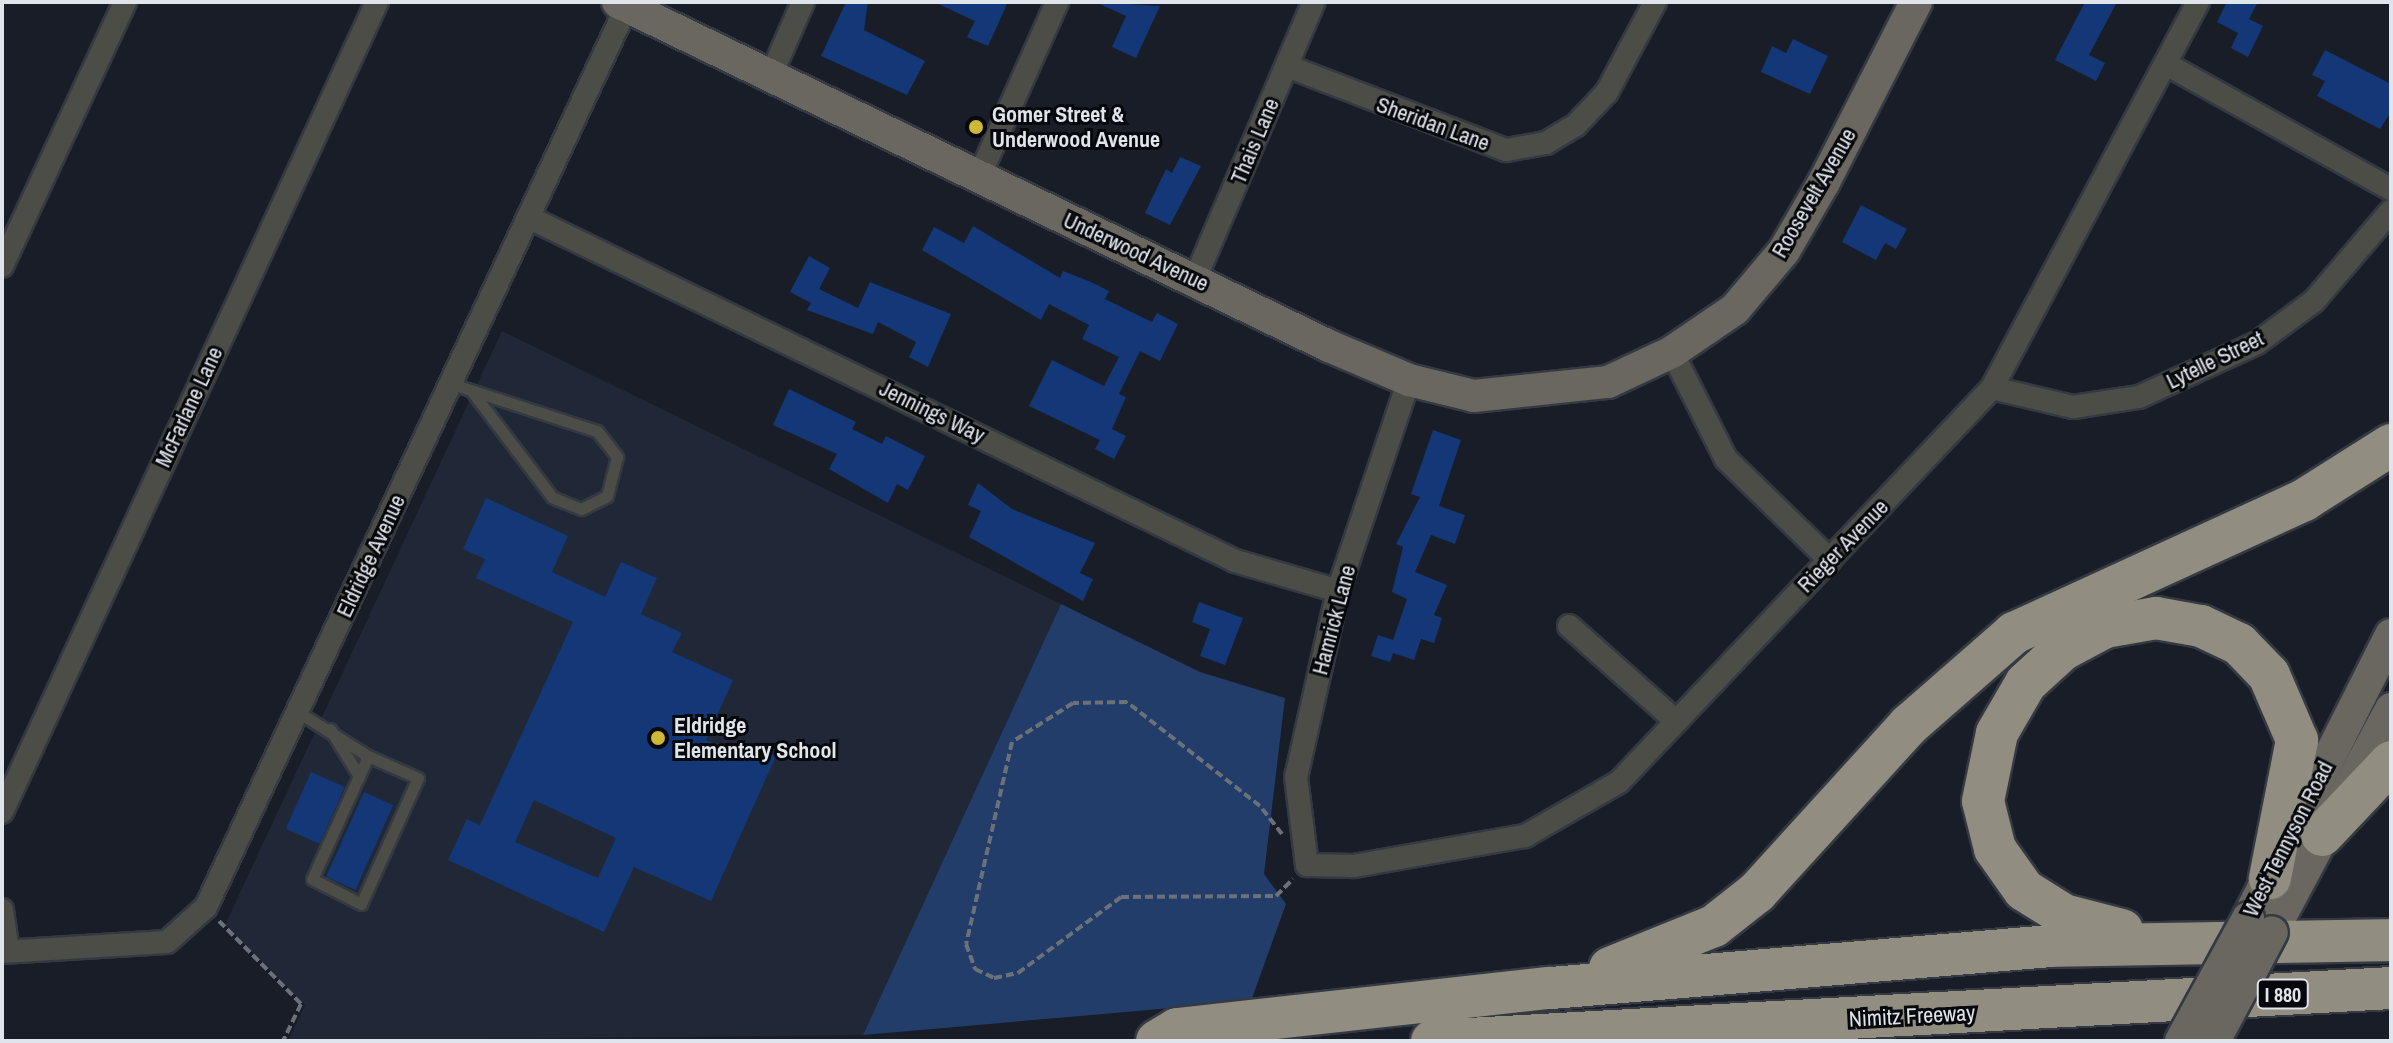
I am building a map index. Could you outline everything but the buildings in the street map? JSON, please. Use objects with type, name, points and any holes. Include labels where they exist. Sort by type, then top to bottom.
[{"type":"highway","points":[[1551,988],[1714,926],[1757,892],[1909,725],[2014,633],[2304,500],[2391,445]]},
{"type":"highway","points":[[2270,878],[2297,740],[2283,697],[2239,644],[2177,620],[2131,620],[2084,637],[2026,683],[1997,733],[1982,779],[1988,828],[2007,870],[2041,903],[2092,926],[2251,930],[2391,940]]},
{"type":"highway","points":[[2322,835],[2391,762]]},
{"type":"highway","points":[[1157,1041],[1177,1029],[1551,988],[2251,930]]},
{"type":"highway","name":"Nimitz Freeway","points":[[1432,1041],[2391,988]]},
{"type":"highway","name":"I 880","points":[[1992,1041],[2391,1016]]},
{"type":"street","points":[[2,266],[125,2]]},
{"type":"street","name":"McFarlane Lane","points":[[2,812],[377,2]]},
{"type":"street","points":[[771,75],[803,2]]},
{"type":"street","points":[[978,179],[1057,2]]},
{"type":"street","name":"Thais Lane","points":[[1195,279],[1314,2]]},
{"type":"street","name":"Sheridan Lane","points":[[1287,66],[1506,150],[1546,143],[1576,125],[1607,92],[1655,2]]},
{"type":"street","name":"Roosevelt Avenue","points":[[1672,352],[1735,309],[1784,251],[1916,2]]},
{"type":"street","name":"Rieger Avenue","points":[[1307,865],[1354,866],[1525,836],[1619,782],[1992,388],[2198,2]]},
{"type":"street","name":"Underwood Avenue","points":[[623,4],[978,179],[1409,380],[1474,396],[1538,392],[1608,382],[1672,352]]},
{"type":"street","name":"Eldridge Avenue","points":[[5,951],[167,942],[206,907],[298,712],[463,389],[530,218],[623,4]]},
{"type":"street","points":[[2166,64],[2391,189]]},
{"type":"street","name":"Lytelle Street","points":[[1992,388],[2073,407],[2139,397],[2257,343],[2314,301],[2391,211]]},
{"type":"street","name":"Jennings Way","points":[[530,218],[1235,561],[1338,591]]},
{"type":"street","points":[[1672,352],[1726,459],[1830,560]]},
{"type":"street","name":"Hamrick Lane","points":[[1307,865],[1296,777],[1338,591],[1409,380]]},
{"type":"street","points":[[1569,626],[1676,721]]},
{"type":"street","name":"West Tennyson Road","points":[[2214,1041],[2270,878],[2391,635]]},
{"type":"street","name":"West Tennyson Road","points":[[2181,1041],[2251,930],[2322,835],[2391,709]]},
{"type":"street","points":[[2,910],[5,951]]},
{"type":"lane","points":[[463,389],[597,431],[617,457],[607,496],[581,509],[552,497],[463,389]]},
{"type":"lane","points":[[298,712],[330,729],[368,756],[418,778],[361,904],[312,879],[368,756]]},
{"type":"lane","points":[[330,729],[359,776]]},
{"type":"path","points":[[1304,838],[1276,833],[1260,806],[1127,702],[1073,703],[1012,742],[966,944],[975,969],[1006,976],[1121,897],[1276,896],[1307,865]]},
{"type":"path","points":[[206,907],[301,1004],[283,1041]]},
{"type":"shaded area","name":"Eldridge Elementary School","points":[[502,331],[1061,604],[863,1035],[288,1041],[305,1005],[225,925]]},
{"type":"shaded area","points":[[1061,604],[1200,672],[1285,698],[1264,874],[1286,904],[1251,1001],[863,1035]]},
{"type":"place","name":"Gomer Street & Underwood Avenue","points":[[976,127]]},
{"type":"place","name":"Eldridge Elementary School","points":[[658,738]]}]
